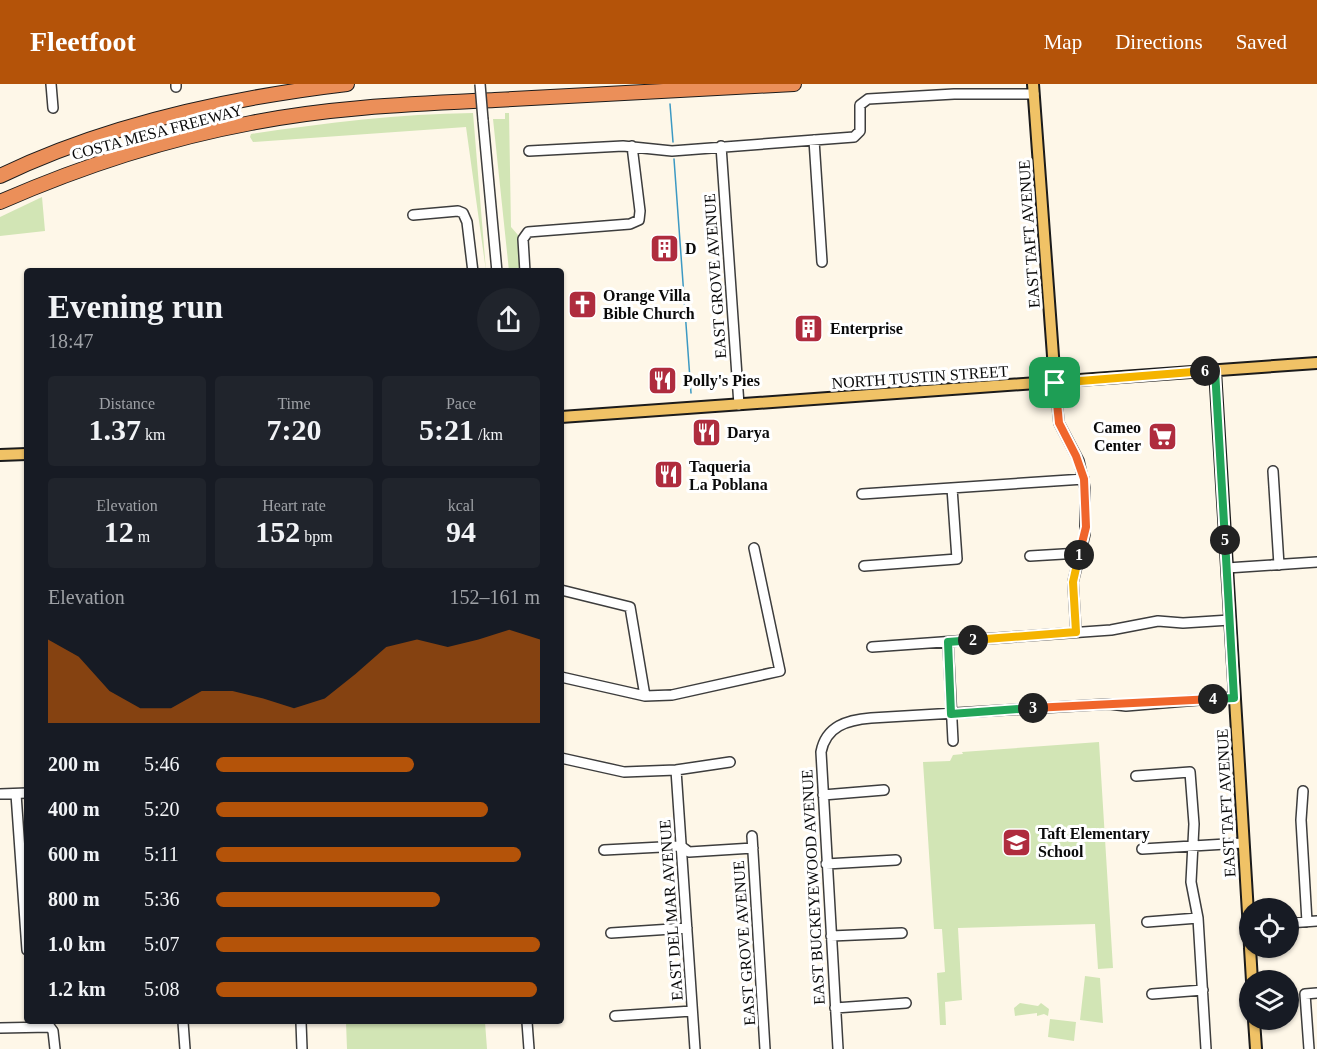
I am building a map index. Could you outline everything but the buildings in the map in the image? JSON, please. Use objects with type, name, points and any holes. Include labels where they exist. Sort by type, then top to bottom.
[{"type":"highway","name":"COSTA MESA FREEWAY","points":[[0,176],[55,152],[166,117],[248,98],[347,84]]},
{"type":"highway","name":"COSTA MESA FREEWAY","points":[[0,202],[56,177],[153,147],[222,129],[308,113],[449,102],[794,84]]},
{"type":"main road","name":"EAST TAFT AVENUE","points":[[1033,89],[1055,383]]},
{"type":"main road","name":"NORTH TUSTIN STREET","points":[[564,417],[1317,363]]},
{"type":"main road","name":"EAST TAFT AVENUE","points":[[1215,370],[1247,898]]},
{"type":"main road","points":[[0,455],[24,454]]},
{"type":"main road","points":[[1255,1030],[1256,1049]]},
{"type":"street","points":[[51,84],[53,108]]},
{"type":"street","points":[[480,84],[497,268]]},
{"type":"street","points":[[529,151],[632,146],[666,151],[857,136],[860,128],[860,105],[868,99],[1033,89]]},
{"type":"street","points":[[814,140],[822,262]]},
{"type":"street","points":[[525,268],[524,239],[528,232],[636,222],[640,211],[632,146]]},
{"type":"street","name":"EAST GROVE AVENUE","points":[[721,146],[739,405]]},
{"type":"street","points":[[413,215],[458,211],[463,213],[467,222],[473,268]]},
{"type":"street","points":[[1055,383],[1059,423],[1076,456],[1084,479],[1086,527],[1073,582],[1076,632]]},
{"type":"street","points":[[1272,471],[1279,565]]},
{"type":"street","points":[[862,494],[1084,479]]},
{"type":"street","points":[[864,566],[957,559],[952,488]]},
{"type":"street","points":[[564,678],[645,696],[672,694],[780,671],[754,548]]},
{"type":"street","points":[[1030,556],[1080,553]]},
{"type":"street","points":[[1227,568],[1317,562]]},
{"type":"street","points":[[564,591],[630,607],[645,696]]},
{"type":"street","points":[[872,647],[1112,630],[1158,621],[1184,623],[1230,620]]},
{"type":"street","points":[[948,642],[953,741]]},
{"type":"street","points":[[951,714],[1234,698]]},
{"type":"street","name":"EAST BUCKEYEWOOD AVENUE","points":[[838,1049],[821,752],[826,737],[834,728],[858,719],[951,714]]},
{"type":"street","points":[[564,759],[612,771],[676,770],[730,762]]},
{"type":"street","name":"EAST DEL MAR AVENUE","points":[[676,770],[694,1049]]},
{"type":"street","points":[[1136,776],[1191,772],[1194,824],[1191,882],[1198,918],[1206,1049]]},
{"type":"street","points":[[823,795],[884,790]]},
{"type":"street","points":[[1303,791],[1301,820],[1307,922]]},
{"type":"street","points":[[0,794],[24,793]]},
{"type":"street","points":[[16,794],[24,899]]},
{"type":"street","name":"EAST GROVE AVENUE","points":[[752,836],[765,1049]]},
{"type":"street","points":[[1143,849],[1243,843]]},
{"type":"street","points":[[604,850],[681,846],[689,852],[753,848]]},
{"type":"street","points":[[826,864],[896,861]]},
{"type":"street","points":[[1146,922],[1198,918]]},
{"type":"street","points":[[1299,922],[1317,921]]},
{"type":"street","points":[[611,933],[687,928]]},
{"type":"street","points":[[831,936],[902,933]]},
{"type":"street","points":[[1152,994],[1203,990]]},
{"type":"street","points":[[1309,1049],[1305,994],[1317,993]]},
{"type":"street","points":[[835,1008],[906,1003]]},
{"type":"street","points":[[615,1016],[692,1011]]},
{"type":"street","points":[[0,1028],[32,1024],[50,1027],[54,1033],[55,1049]]},
{"type":"street","points":[[183,1024],[185,1049]]},
{"type":"street","points":[[301,1024],[302,1049]]},
{"type":"street","points":[[527,1024],[529,1049]]},
{"type":"green space","points":[[473,113],[486,268],[466,127],[253,142],[250,137],[251,134],[306,126],[417,115]]},
{"type":"green space","points":[[505,113],[509,113],[511,227],[518,235],[520,268],[509,268],[493,119],[505,119]]},
{"type":"green space","points":[[42,197],[45,231],[0,236],[0,217]]},
{"type":"green space","name":"Taft Elementary School","points":[[1099,742],[1113,968],[1098,969],[1095,924],[958,928],[962,1000],[945,1002],[946,1025],[940,1025],[937,973],[945,972],[942,929],[934,929],[923,762],[950,761],[953,755],[963,754],[962,752]]},
{"type":"green space","points":[[1085,976],[1100,978],[1103,1023],[1080,1020]]},
{"type":"green space","points":[[1020,1003],[1038,1006],[1041,1003],[1049,1009],[1048,1016],[1044,1014],[1037,1016],[1037,1013],[1015,1016],[1014,1008]]},
{"type":"green space","points":[[1050,1019],[1076,1022],[1074,1041],[1048,1037]]},
{"type":"green space","points":[[346,1024],[485,1024],[487,1049],[347,1049]]},
{"type":"waterway","points":[[670,104],[673,142]]},
{"type":"waterway","points":[[674,159],[691,393]]},
{"type":"place","name":"D","points":[[664,248]]},
{"type":"place","name":"Orange Villa Bible Church","points":[[582,304]]},
{"type":"place","name":"Enterprise","points":[[809,328]]},
{"type":"place","name":"Polly's Pies","points":[[662,380]]},
{"type":"place","name":"Darya","points":[[706,432]]},
{"type":"place","name":"Cameo Center","points":[[1162,436]]},
{"type":"place","name":"Taqueria La Poblana","points":[[668,475]]},
{"type":"place","name":"Taft Elementary School","points":[[1017,842]]},
{"type":"route","points":[[1215,370],[1234,698],[1126,706],[1109,704],[951,714],[948,642],[1076,632],[1073,582],[1085,534],[1083,474],[1079,461],[1059,423],[1055,383],[1215,370]]}]
